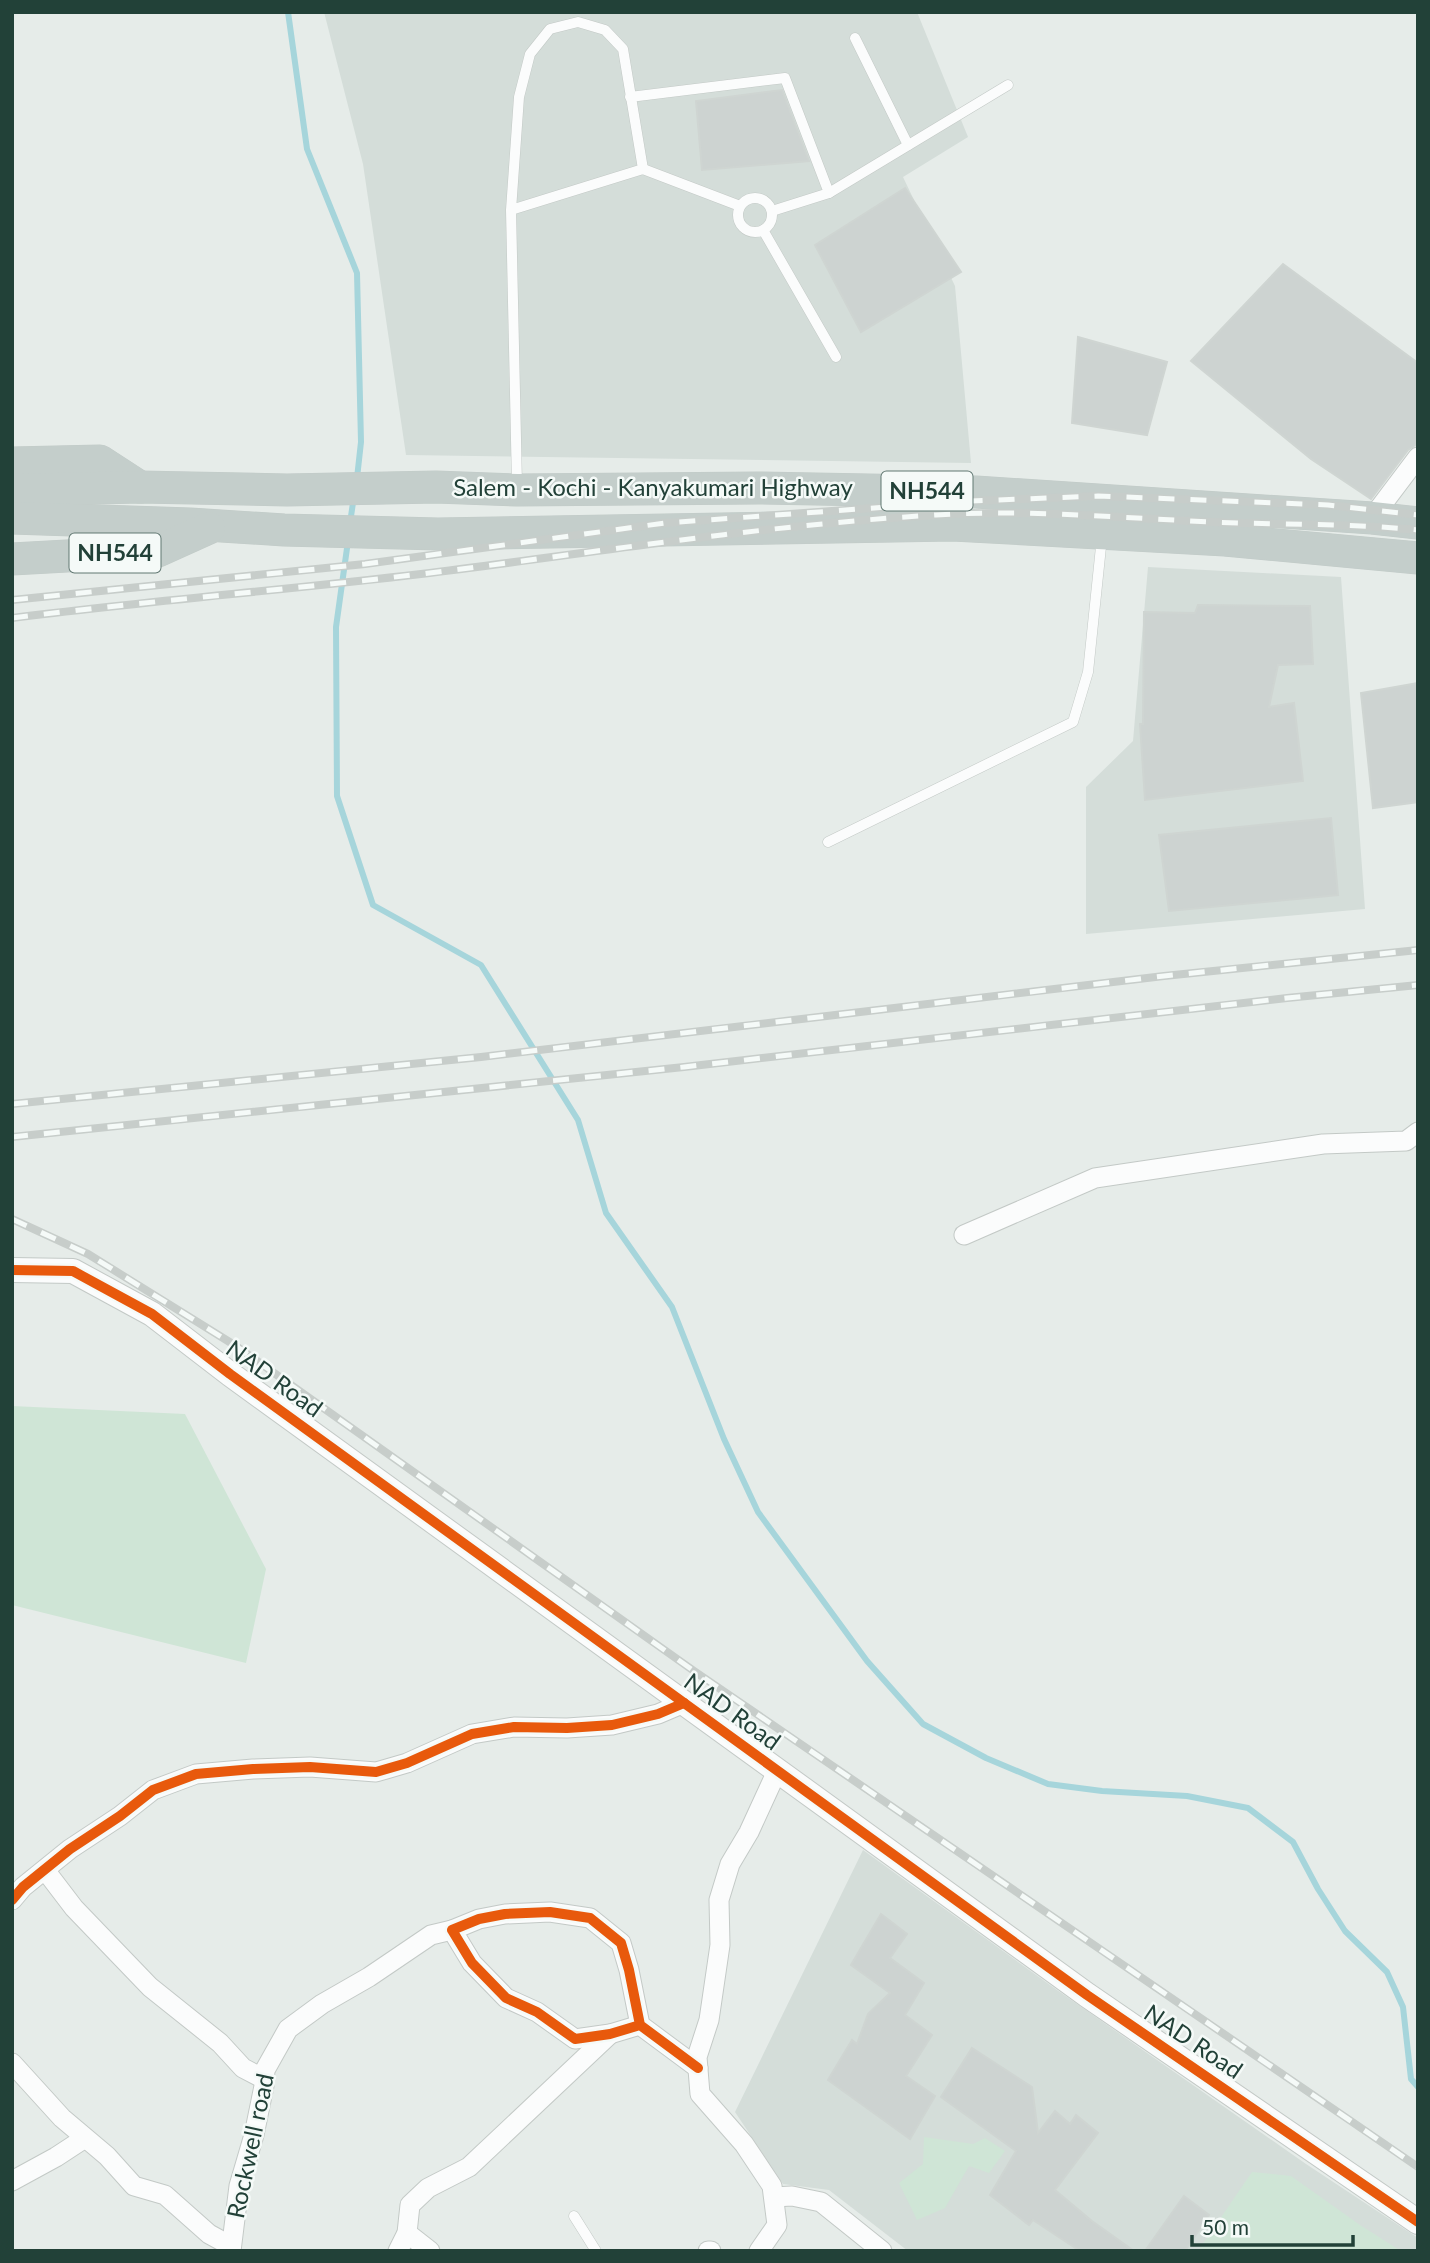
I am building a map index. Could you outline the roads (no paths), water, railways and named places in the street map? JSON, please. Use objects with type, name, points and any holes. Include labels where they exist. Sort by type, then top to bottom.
[{"type":"highway","name":"Salem - Kochi - Kanyakumari Highway","points":[[13,490],[140,487],[287,490],[436,486],[517,490],[758,488],[976,492],[1418,523]]},
{"type":"highway","name":"Salem - Kochi - Kanyakumari Highway","points":[[13,490],[214,526],[284,530],[438,534],[953,525],[1225,540],[1418,558]]},
{"type":"highway","name":"NH544","points":[[12,559],[158,551],[214,526]]},
{"type":"street","points":[[1372,519],[1418,457]]},
{"type":"street","points":[[964,1235],[1095,1178],[1323,1144],[1406,1140],[1418,1132]]},
{"type":"street","name":"NAD Road","points":[[12,1270],[73,1271],[152,1314],[241,1382],[1087,1995],[1418,2222]]},
{"type":"street","points":[[12,1900],[23,1887],[70,1849],[153,1790],[196,1774],[310,1768],[376,1772],[407,1763],[472,1734],[514,1727],[568,1728],[612,1725],[658,1714],[684,1703]]},
{"type":"street","points":[[759,2251],[777,2225],[772,2186],[744,2144],[700,2094],[697,2057],[709,2020],[720,1945],[719,1900],[730,1864],[749,1832],[777,1771]]},
{"type":"street","points":[[45,1870],[74,1908],[150,1987],[220,2043],[243,2068],[264,2080]]},
{"type":"street","name":"Rockwell road","points":[[231,2248],[239,2186],[254,2135],[265,2070],[288,2029],[322,2004],[369,1977],[431,1935],[479,1919],[505,1914],[550,1912],[590,1917],[621,1942],[640,2025]]},
{"type":"street","points":[[452,1930],[472,1963],[506,1997],[537,2012],[575,2039],[610,2034],[640,2025],[698,2068]]},
{"type":"street","points":[[430,2251],[402,2242],[410,2205],[428,2188],[469,2167],[610,2034]]},
{"type":"street","points":[[12,2063],[62,2118],[107,2156],[134,2186],[165,2194],[209,2234],[231,2248]]},
{"type":"street","points":[[12,2181],[85,2138]]},
{"type":"street","points":[[774,2197],[792,2196],[821,2202],[883,2251]]},
{"type":"lane","points":[[517,490],[510,210],[519,97],[530,54],[550,29],[578,22],[605,30],[623,50],[643,169]]},
{"type":"lane","points":[[855,38],[908,145]]},
{"type":"lane","points":[[630,97],[785,78],[829,193]]},
{"type":"lane","points":[[772,211],[829,193],[1008,85]]},
{"type":"lane","points":[[510,210],[643,169],[740,206]]},
{"type":"lane","points":[[754,198],[765,201],[772,211],[770,222],[763,230],[752,231],[743,226],[738,217],[740,206],[754,198]]},
{"type":"lane","points":[[763,230],[836,357]]},
{"type":"lane","points":[[828,842],[1073,722],[1088,672],[1102,533]]},
{"type":"lane","points":[[573,2216],[596,2251]]},
{"type":"waterway","points":[[288,12],[307,149],[357,273],[361,442],[357,478]]},
{"type":"waterway","points":[[350,523],[354,496]]},
{"type":"waterway","points":[[348,541],[336,627],[337,796],[373,905],[481,965],[578,1120],[606,1213],[672,1307],[724,1439],[758,1512],[867,1661],[923,1724],[986,1758],[1048,1784],[1102,1791],[1187,1796],[1248,1808],[1293,1842],[1318,1889],[1345,1931],[1387,1972],[1403,2007],[1411,2079],[1418,2087]]},
{"type":"railway","points":[[12,600],[365,564],[665,523],[971,501],[1098,496],[1328,505],[1418,515]]},
{"type":"railway","points":[[12,618],[421,574],[807,525],[936,515],[1039,514],[1418,530]]},
{"type":"railway","points":[[12,1104],[481,1057],[1164,976],[1418,950]]},
{"type":"railway","points":[[12,1137],[684,1067],[1418,985]]},
{"type":"railway","points":[[12,1219],[88,1254],[236,1346],[694,1671],[1418,2167]]}]
